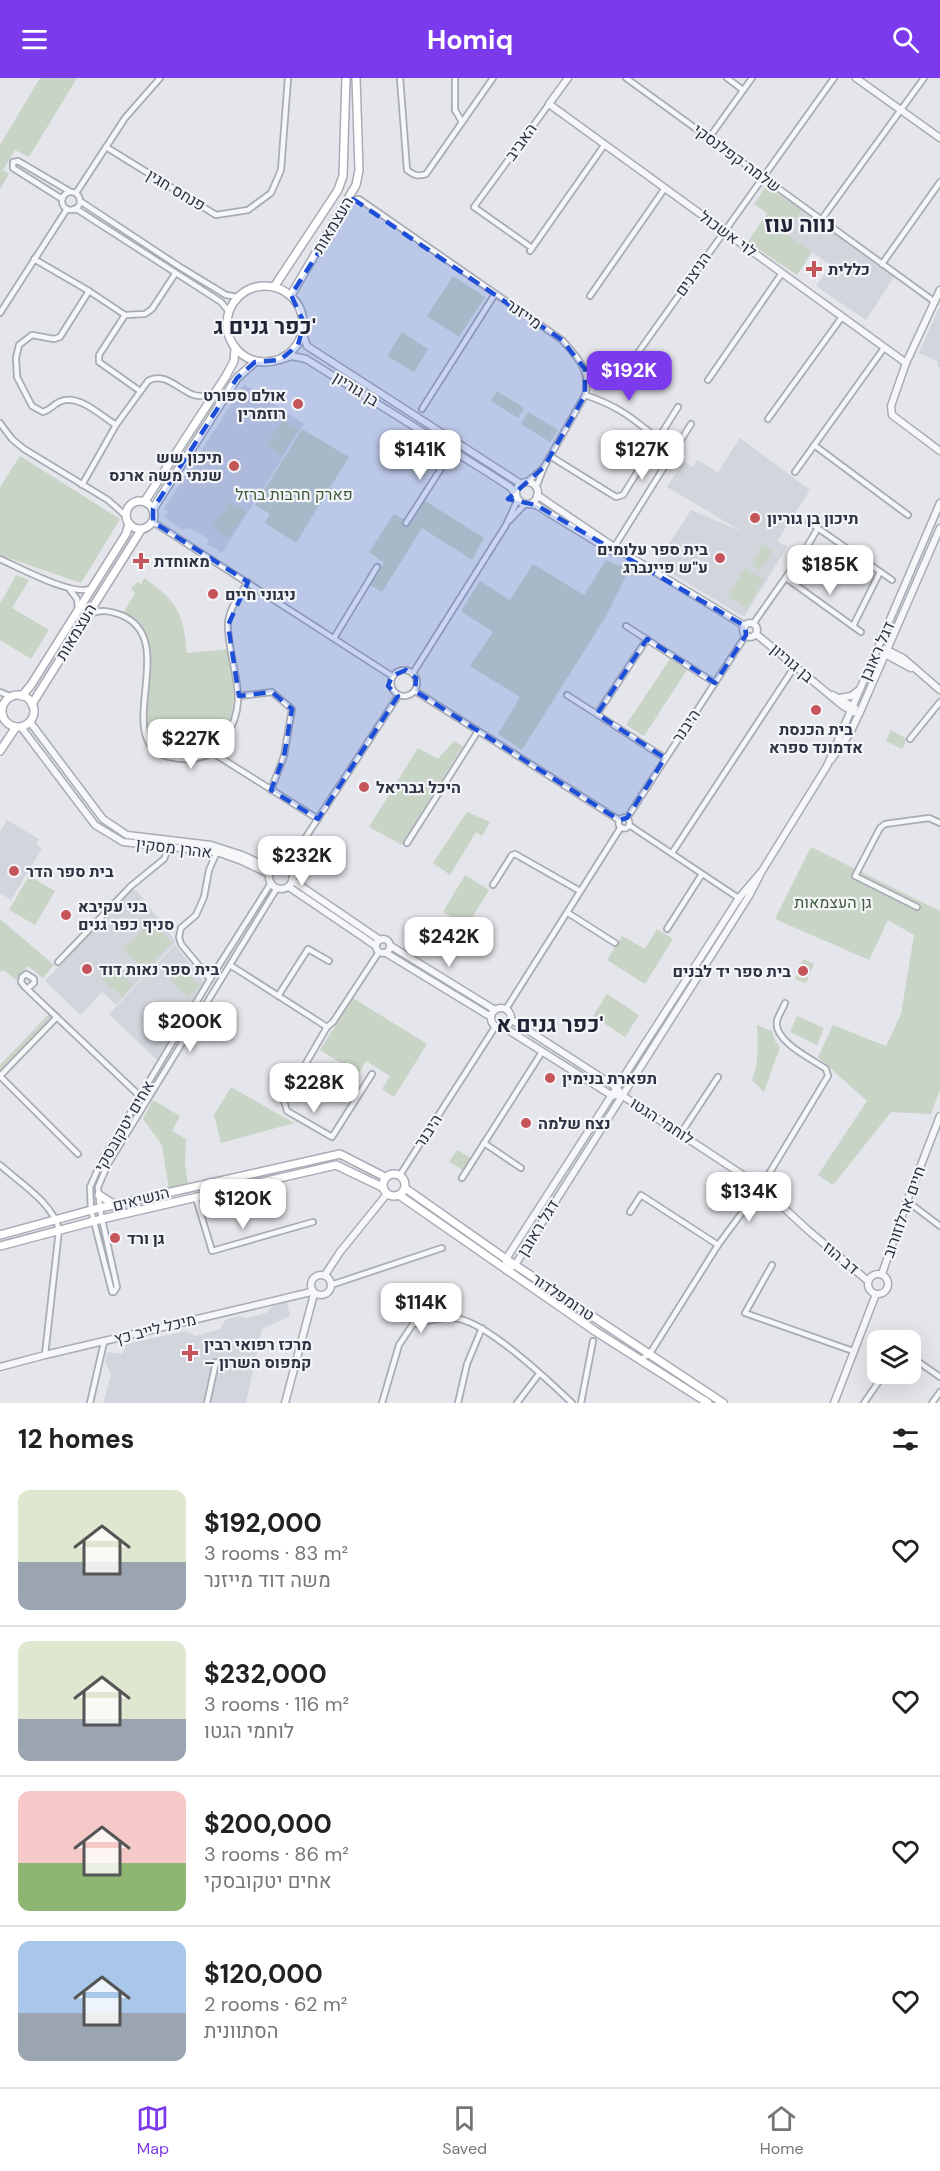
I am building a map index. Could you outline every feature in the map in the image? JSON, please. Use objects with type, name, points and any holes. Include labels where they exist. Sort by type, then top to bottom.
[{"type":"main road","name":"העצמאות","points":[[274,287],[338,190],[343,176],[346,78]]},
{"type":"main road","name":"העצמאות","points":[[291,295],[355,188],[359,170],[356,78]]},
{"type":"main road","points":[[261,286],[274,287],[291,295],[302,313],[303,334],[298,345],[291,354],[268,363],[255,362],[244,357],[235,349],[229,338],[227,325],[229,312],[238,297],[249,289],[261,286]]},
{"type":"main road","points":[[145,501],[234,361],[235,349]]},
{"type":"main road","points":[[153,509],[237,378],[255,362]]},
{"type":"main road","points":[[137,501],[145,501],[153,509],[155,515],[148,528],[141,530],[127,520],[130,505],[137,501]]},
{"type":"main road","name":"העצמאות","points":[[22,696],[31,686],[126,534],[127,520]]},
{"type":"main road","name":"העצמאות","points":[[32,704],[85,616],[141,530]]},
{"type":"main road","points":[[0,751],[18,727],[30,722],[34,713],[32,704],[22,696],[12,697],[1,708],[2,722],[18,727]]},
{"type":"main road","name":"הנשיאים","points":[[0,1235],[91,1210],[100,1210],[340,1155],[385,1177]]},
{"type":"main road","name":"הנשיאים","points":[[0,1246],[93,1221],[336,1165],[382,1187]]},
{"type":"main road","points":[[392,1173],[399,1175],[404,1180],[405,1188],[399,1195],[387,1194],[382,1187],[385,1177],[392,1173]]},
{"type":"main road","name":"טרומפלדור","points":[[405,1188],[506,1259],[723,1403]]},
{"type":"main road","points":[[99,1195],[115,1205]]},
{"type":"main road","name":"טרומפלדור","points":[[399,1195],[595,1331],[708,1403]]},
{"type":"street","points":[[76,193],[125,118],[160,78]]},
{"type":"street","name":"פנחס חגין","points":[[106,147],[216,214],[248,210],[270,193],[281,170],[288,78]]},
{"type":"street","points":[[400,78],[407,170],[420,176],[426,174],[493,78]]},
{"type":"street","points":[[455,78],[455,110],[462,122]]},
{"type":"street","name":"האביב","points":[[568,78],[474,207],[531,249],[605,144]]},
{"type":"street","name":"שלמה קפלנסקי","points":[[626,78],[935,302]]},
{"type":"street","points":[[727,78],[743,90]]},
{"type":"street","points":[[709,138],[752,78]]},
{"type":"street","name":"הניצנים","points":[[637,354],[834,78]]},
{"type":"street","points":[[856,78],[940,138]]},
{"type":"street","points":[[821,220],[924,78]]},
{"type":"street","name":"לוי אשכול","points":[[549,104],[906,363]]},
{"type":"street","points":[[62,199],[13,168],[13,162],[18,161],[76,193],[80,201],[198,278],[226,295],[238,297]]},
{"type":"street","points":[[882,264],[940,182]]},
{"type":"street","name":"מייזנר","points":[[355,188],[365,204]]},
{"type":"street","points":[[590,296],[665,188]]},
{"type":"street","points":[[69,191],[62,199],[67,209],[78,210],[221,302],[229,312]]},
{"type":"street","name":"מייזנר","points":[[348,200],[359,199],[562,340],[585,369],[587,389],[585,395]]},
{"type":"street","points":[[74,209],[80,201]]},
{"type":"street","points":[[0,313],[67,209]]},
{"type":"street","points":[[34,259],[125,315],[136,316],[152,309],[175,274]]},
{"type":"street","points":[[708,380],[782,273]]},
{"type":"street","points":[[940,290],[906,363],[891,406],[892,415],[940,451]]},
{"type":"street","points":[[89,291],[60,337],[54,339],[32,335],[20,345],[16,358],[17,377],[32,406],[43,412],[50,411],[59,402],[70,399],[80,402],[116,426]]},
{"type":"street","points":[[422,409],[495,294]]},
{"type":"street","points":[[125,315],[98,360],[99,363],[140,391]]},
{"type":"street","points":[[768,419],[842,317]]},
{"type":"street","name":"בן גוריון","points":[[303,334],[307,346],[524,483]]},
{"type":"street","points":[[795,472],[884,348]]},
{"type":"street","name":"בן גוריון","points":[[280,360],[292,356],[306,359],[510,487],[517,497]]},
{"type":"street","points":[[82,485],[116,426],[140,391],[153,378],[162,378],[194,395],[213,395]]},
{"type":"street","points":[[506,525],[527,504],[535,500],[536,488],[544,467],[585,395],[611,404],[629,415],[657,438]]},
{"type":"street","points":[[550,456],[616,497],[623,495],[678,407]]},
{"type":"street","points":[[0,423],[12,439],[24,449],[108,500],[127,520]]},
{"type":"street","points":[[613,549],[691,424]]},
{"type":"street","points":[[814,445],[908,515]]},
{"type":"street","points":[[406,523],[453,450]]},
{"type":"street","points":[[412,673],[506,525],[524,483],[544,467]]},
{"type":"street","points":[[524,483],[532,484],[536,488]]},
{"type":"street","points":[[537,495],[613,549]]},
{"type":"street","points":[[517,497],[626,554],[745,626]]},
{"type":"street","name":"דגל ראובן","points":[[827,766],[940,503]]},
{"type":"street","points":[[153,522],[393,676]]},
{"type":"street","points":[[809,522],[892,580]]},
{"type":"street","points":[[745,626],[748,623],[753,624],[818,528]]},
{"type":"street","name":"דגל ראובן","points":[[742,901],[623,1096],[515,1265],[506,1270],[506,1259],[616,1087],[762,871],[850,733],[940,528]]},
{"type":"street","points":[[0,559],[63,586],[84,592],[93,587]]},
{"type":"street","points":[[334,638],[377,567]]},
{"type":"street","points":[[853,626],[880,572]]},
{"type":"street","points":[[786,578],[861,632]]},
{"type":"street","points":[[85,616],[106,610],[122,615],[136,626],[143,636],[148,656],[148,678],[142,710],[143,726],[147,737],[160,754],[190,759],[213,753],[227,735],[237,716],[239,696],[228,625],[232,608],[248,582]]},
{"type":"street","points":[[63,586],[75,595],[78,609]]},
{"type":"street","name":"בן גוריון","points":[[753,624],[757,629],[756,634]]},
{"type":"street","points":[[626,626],[715,683]]},
{"type":"street","points":[[745,626],[746,635]]},
{"type":"street","name":"בן גוריון","points":[[746,635],[750,637],[756,634]]},
{"type":"street","name":"בן גוריון","points":[[756,634],[828,693],[860,712]]},
{"type":"street","name":"היבנר","points":[[627,818],[746,635]]},
{"type":"street","points":[[597,714],[647,639]]},
{"type":"street","points":[[878,648],[903,658],[940,690]]},
{"type":"street","points":[[672,853],[795,666]]},
{"type":"street","points":[[401,670],[412,673],[417,682],[415,691],[409,696],[398,696],[390,685],[393,676],[401,670]]},
{"type":"street","points":[[839,698],[850,696],[860,689]]},
{"type":"street","points":[[415,691],[620,820],[621,827],[506,1009]]},
{"type":"street","points":[[0,692],[12,697]]},
{"type":"street","points":[[239,696],[272,692],[292,709],[284,756],[271,790]]},
{"type":"street","name":"בן גוריון","points":[[828,693],[852,708]]},
{"type":"street","points":[[567,695],[665,758]]},
{"type":"street","points":[[287,866],[398,696]]},
{"type":"street","points":[[910,739],[940,702]]},
{"type":"street","name":"אהרן מסקין","points":[[30,722],[103,819],[119,830],[128,835],[211,845],[242,855],[271,871]]},
{"type":"street","name":"אהרן מסקין","points":[[18,727],[95,825],[123,842],[216,852],[271,871]]},
{"type":"street","points":[[407,843],[478,731]]},
{"type":"street","points":[[213,753],[318,819]]},
{"type":"street","points":[[620,820],[627,818],[628,825],[742,901]]},
{"type":"street","points":[[917,907],[855,876],[880,828],[885,824],[929,818],[940,823]]},
{"type":"street","points":[[621,827],[626,828],[628,825]]},
{"type":"street","points":[[58,962],[131,886],[164,859],[169,847]]},
{"type":"street","points":[[210,979],[181,944],[178,937],[181,928],[196,915],[204,897],[209,870],[216,852]]},
{"type":"street","points":[[494,885],[512,855],[515,854],[580,891]]},
{"type":"street","points":[[280,864],[287,866],[292,872],[291,884],[277,888],[271,883],[271,871],[280,864]]},
{"type":"street","points":[[667,929],[702,874]]},
{"type":"street","name":"אחים יטקובסקי","points":[[271,883],[210,979],[101,1162],[90,1187],[93,1221],[110,1289],[114,1292],[117,1287],[100,1210],[98,1187],[108,1164],[277,888]]},
{"type":"street","points":[[291,884],[386,953],[491,1017]]},
{"type":"street","points":[[568,913],[615,943]]},
{"type":"street","points":[[372,1074],[332,1137],[287,1111],[284,1101],[327,1027],[333,1022],[378,946],[388,940],[391,946],[495,1010],[506,1009],[510,1012],[512,1020],[505,1028],[495,1027],[492,1023],[491,1017],[495,1010]]},
{"type":"street","points":[[386,953],[391,946]]},
{"type":"street","points":[[278,996],[309,949],[329,961]]},
{"type":"street","points":[[223,959],[327,1027]]},
{"type":"street","points":[[28,988],[147,1102]]},
{"type":"street","points":[[640,1359],[649,1355],[718,1245],[761,1187],[826,1080],[828,1072],[781,1039],[777,1030],[777,1021],[785,1003]]},
{"type":"street","points":[[57,1017],[0,1076],[78,1154]]},
{"type":"street","name":"לוחמי הגטו","points":[[512,1020],[616,1087],[623,1096],[761,1187]]},
{"type":"street","name":"היבנר","points":[[399,1175],[495,1027]]},
{"type":"street","name":"לוחמי הגטו","points":[[505,1028],[611,1095],[623,1096]]},
{"type":"street","points":[[462,1178],[542,1052]]},
{"type":"street","points":[[681,1133],[718,1077]]},
{"type":"street","name":"חיים ארלוזורוב","points":[[882,1274],[907,1201],[938,1130],[940,1116]]},
{"type":"street","points":[[484,1143],[521,1168]]},
{"type":"street","points":[[0,1165],[49,1209],[57,1220],[59,1230],[45,1354]]},
{"type":"street","name":"דב הוז","points":[[761,1187],[868,1281]]},
{"type":"street","points":[[287,1402],[312,1293],[311,1281],[315,1277],[325,1275],[340,1252],[387,1194]]},
{"type":"street","points":[[630,1212],[640,1195],[718,1245]]},
{"type":"street","points":[[196,1198],[212,1251],[313,1222]]},
{"type":"street","points":[[907,1201],[940,1226]]},
{"type":"street","points":[[48,1222],[49,1209]]},
{"type":"street","points":[[331,1285],[442,1248]]},
{"type":"street","points":[[772,1266],[745,1313],[853,1351]]},
{"type":"street","points":[[875,1274],[882,1274],[888,1279],[888,1286],[883,1293],[876,1294],[869,1288],[868,1281],[875,1274]]},
{"type":"street","points":[[312,1293],[322,1295],[327,1293],[331,1285],[325,1275]]},
{"type":"street","name":"מיכל לייב כץ","points":[[0,1367],[45,1354],[312,1293]]},
{"type":"street","points":[[834,1403],[876,1294]]},
{"type":"street","points":[[382,1403],[399,1345],[413,1324],[437,1319],[459,1319],[482,1328],[514,1352],[572,1403]]},
{"type":"street","points":[[458,1403],[467,1364],[482,1328]]},
{"type":"street","points":[[581,1403],[593,1341]]},
{"type":"street","points":[[90,1403],[105,1342]]},
{"type":"street","points":[[207,1403],[216,1362]]},
{"type":"street","points":[[921,1364],[940,1377]]},
{"type":"street","points":[[517,1403],[539,1374]]},
{"type":"street","points":[[864,1403],[877,1384]]},
{"type":"street","points":[[932,1403],[940,1392]]},
{"type":"highlighted area","points":[[353,199],[562,340],[579,359],[585,369],[585,395],[544,467],[508,499],[536,505],[745,626],[746,635],[715,683],[647,639],[597,714],[665,758],[627,818],[619,820],[415,691],[416,678],[406,670],[392,676],[388,686],[398,696],[318,819],[271,790],[284,756],[292,709],[272,692],[239,696],[228,625],[248,582],[153,522],[153,509],[237,378],[255,362],[280,360],[298,345],[304,323],[291,295]]},
{"type":"shaded area","points":[[802,210],[894,277],[866,320],[816,286],[831,265],[785,234]]},
{"type":"shaded area","points":[[939,308],[940,368],[937,367],[938,362],[919,353]]},
{"type":"shaded area","name":"תיכון שש שנתי משה ארנס","points":[[244,384],[304,424],[222,553],[207,544],[209,539],[190,528],[182,530],[165,517],[168,511],[164,509]]},
{"type":"shaded area","name":"תיכון בן גוריון","points":[[740,438],[810,490],[777,541],[787,547],[744,617],[656,564],[691,510],[743,532],[667,487],[684,461],[693,467],[697,460],[718,472]]},
{"type":"shaded area","name":"בית ספר הדר","points":[[7,820],[39,839],[36,845],[42,848],[11,900],[0,893],[0,832]]},
{"type":"shaded area","points":[[132,889],[137,891],[176,942],[116,1005],[102,992],[81,1015],[45,981]]},
{"type":"shaded area","points":[[175,945],[204,982],[158,1061],[109,1014]]},
{"type":"shaded area","name":"מרכז רפואי רבין – קמפוס השרון","points":[[287,1302],[290,1316],[262,1329],[246,1403],[103,1403],[111,1375],[105,1361],[107,1352],[122,1354],[126,1344],[186,1331],[196,1336],[220,1329],[225,1320],[266,1313],[273,1306]]},
{"type":"green space","points":[[40,78],[77,78],[29,157],[15,150],[3,170],[9,174],[0,189],[0,145]]},
{"type":"green space","points":[[766,186],[802,210],[785,233],[812,252],[797,275],[748,242],[767,213],[754,204]]},
{"type":"green space","points":[[453,276],[485,297],[459,337],[427,316]]},
{"type":"green space","points":[[402,332],[428,349],[414,372],[387,356]]},
{"type":"green space","points":[[497,391],[524,408],[518,418],[491,401]]},
{"type":"green space","points":[[528,412],[558,430],[550,442],[521,424]]},
{"type":"green space","points":[[283,420],[298,429],[282,455],[267,445]]},
{"type":"green space","name":"פארק חרבות ברזל","points":[[302,429],[349,457],[296,543],[265,523],[270,514],[255,505]]},
{"type":"green space","points":[[20,456],[120,519],[81,583],[0,555],[0,487]]},
{"type":"green space","points":[[424,500],[484,538],[472,560],[422,528],[382,592],[370,585],[384,563],[369,552],[394,514],[411,523]]},
{"type":"green space","points":[[230,501],[246,512],[229,538],[213,527]]},
{"type":"green space","points":[[762,545],[772,551],[761,570],[751,565]]},
{"type":"green space","points":[[606,560],[630,567],[608,613],[522,750],[498,734],[520,697],[470,666],[493,632],[461,611],[480,581],[510,600],[533,564],[584,595]]},
{"type":"green space","points":[[745,568],[764,580],[747,608],[727,596]]},
{"type":"green space","points":[[16,575],[29,580],[12,608],[49,630],[31,659],[0,640],[0,604]]},
{"type":"green space","points":[[144,578],[164,594],[177,609],[181,618],[187,653],[231,649],[237,716],[213,753],[202,757],[163,756],[152,746],[143,726],[148,656],[136,626],[122,615],[135,593],[131,588],[138,582],[141,584]]},
{"type":"green space","points":[[670,659],[687,670],[644,736],[626,725]]},
{"type":"green space","points":[[891,730],[907,739],[902,749],[886,741]]},
{"type":"green space","points":[[454,741],[463,746],[402,845],[369,827],[418,748],[438,759]]},
{"type":"green space","points":[[467,812],[490,822],[482,836],[476,832],[450,875],[433,863]]},
{"type":"green space","name":"גן העצמאות","points":[[811,847],[940,911],[940,1090],[931,1114],[891,1112],[833,1185],[818,1175],[867,1101],[818,1057],[833,1025],[886,1046],[901,1014],[914,935],[888,920],[869,960],[775,919]]},
{"type":"green space","points":[[465,875],[489,890],[467,926],[443,912]]},
{"type":"green space","points":[[29,876],[55,891],[35,925],[9,910]]},
{"type":"green space","points":[[0,919],[54,965],[43,978],[28,966],[16,980],[3,970],[0,972]]},
{"type":"green space","points":[[150,922],[172,943],[145,971],[123,949]]},
{"type":"green space","points":[[657,929],[673,939],[645,984],[607,960],[622,936],[645,949]]},
{"type":"green space","points":[[803,959],[814,964],[806,983],[795,979]]},
{"type":"green space","points":[[113,967],[133,985],[122,997],[102,979]]},
{"type":"green space","points":[[182,968],[200,986],[188,997],[170,980]]},
{"type":"green space","points":[[607,994],[639,1015],[625,1037],[593,1016]]},
{"type":"green space","points":[[353,998],[427,1044],[394,1097],[382,1089],[390,1076],[366,1061],[358,1074],[320,1050]]},
{"type":"green space","points":[[51,1012],[57,1017],[0,1076],[0,1065]]},
{"type":"green space","points":[[797,1016],[824,1028],[817,1045],[790,1032]]},
{"type":"green space","points":[[757,1025],[772,1031],[780,1047],[764,1092],[752,1080],[757,1060]]},
{"type":"green space","points":[[231,1087],[294,1123],[221,1143],[214,1115]]},
{"type":"green space","points":[[153,1100],[180,1116],[172,1131],[186,1139],[185,1163],[188,1186],[169,1190],[162,1145],[143,1119]]},
{"type":"green space","points":[[457,1150],[471,1158],[463,1170],[449,1162]]},
{"type":"place","name":"כללית","points":[[814,269]]},
{"type":"place","name":"אולם ספורט רוזמרין","points":[[298,404]]},
{"type":"place","name":"תיכון שש שנתי משה ארנס","points":[[234,466]]},
{"type":"place","name":"תיכון בן גוריון","points":[[755,518]]},
{"type":"place","name":"בית ספר עלומים ע\"ש פיינברג","points":[[720,558]]},
{"type":"place","name":"מאוחדת","points":[[141,561]]},
{"type":"place","name":"ניגוני חיים","points":[[213,594]]},
{"type":"place","name":"בית הכנסת אדמונד ספרא","points":[[816,710]]},
{"type":"place","name":"היכל גבריאל","points":[[364,787]]},
{"type":"place","name":"בית ספר הדר","points":[[14,871]]},
{"type":"place","name":"בני עקיבא סניף כפר גנים","points":[[66,915]]},
{"type":"place","name":"בית ספר נאות דוד","points":[[87,969]]},
{"type":"place","name":"בית ספר יד לבנים","points":[[803,971]]},
{"type":"place","name":"תפארת בנימין","points":[[550,1078]]},
{"type":"place","name":"נצח שלמה","points":[[526,1123]]},
{"type":"place","name":"גן ורד","points":[[115,1238]]},
{"type":"place","name":"מרכז רפואי רבין – קמפוס השרון","points":[[190,1353]]},
{"type":"district","name":"נווה עוז","points":[[800,224]]},
{"type":"district","name":"כפר גנים ג'","points":[[265,326]]},
{"type":"district","name":"כפר גנים א'","points":[[550,1024]]}]
